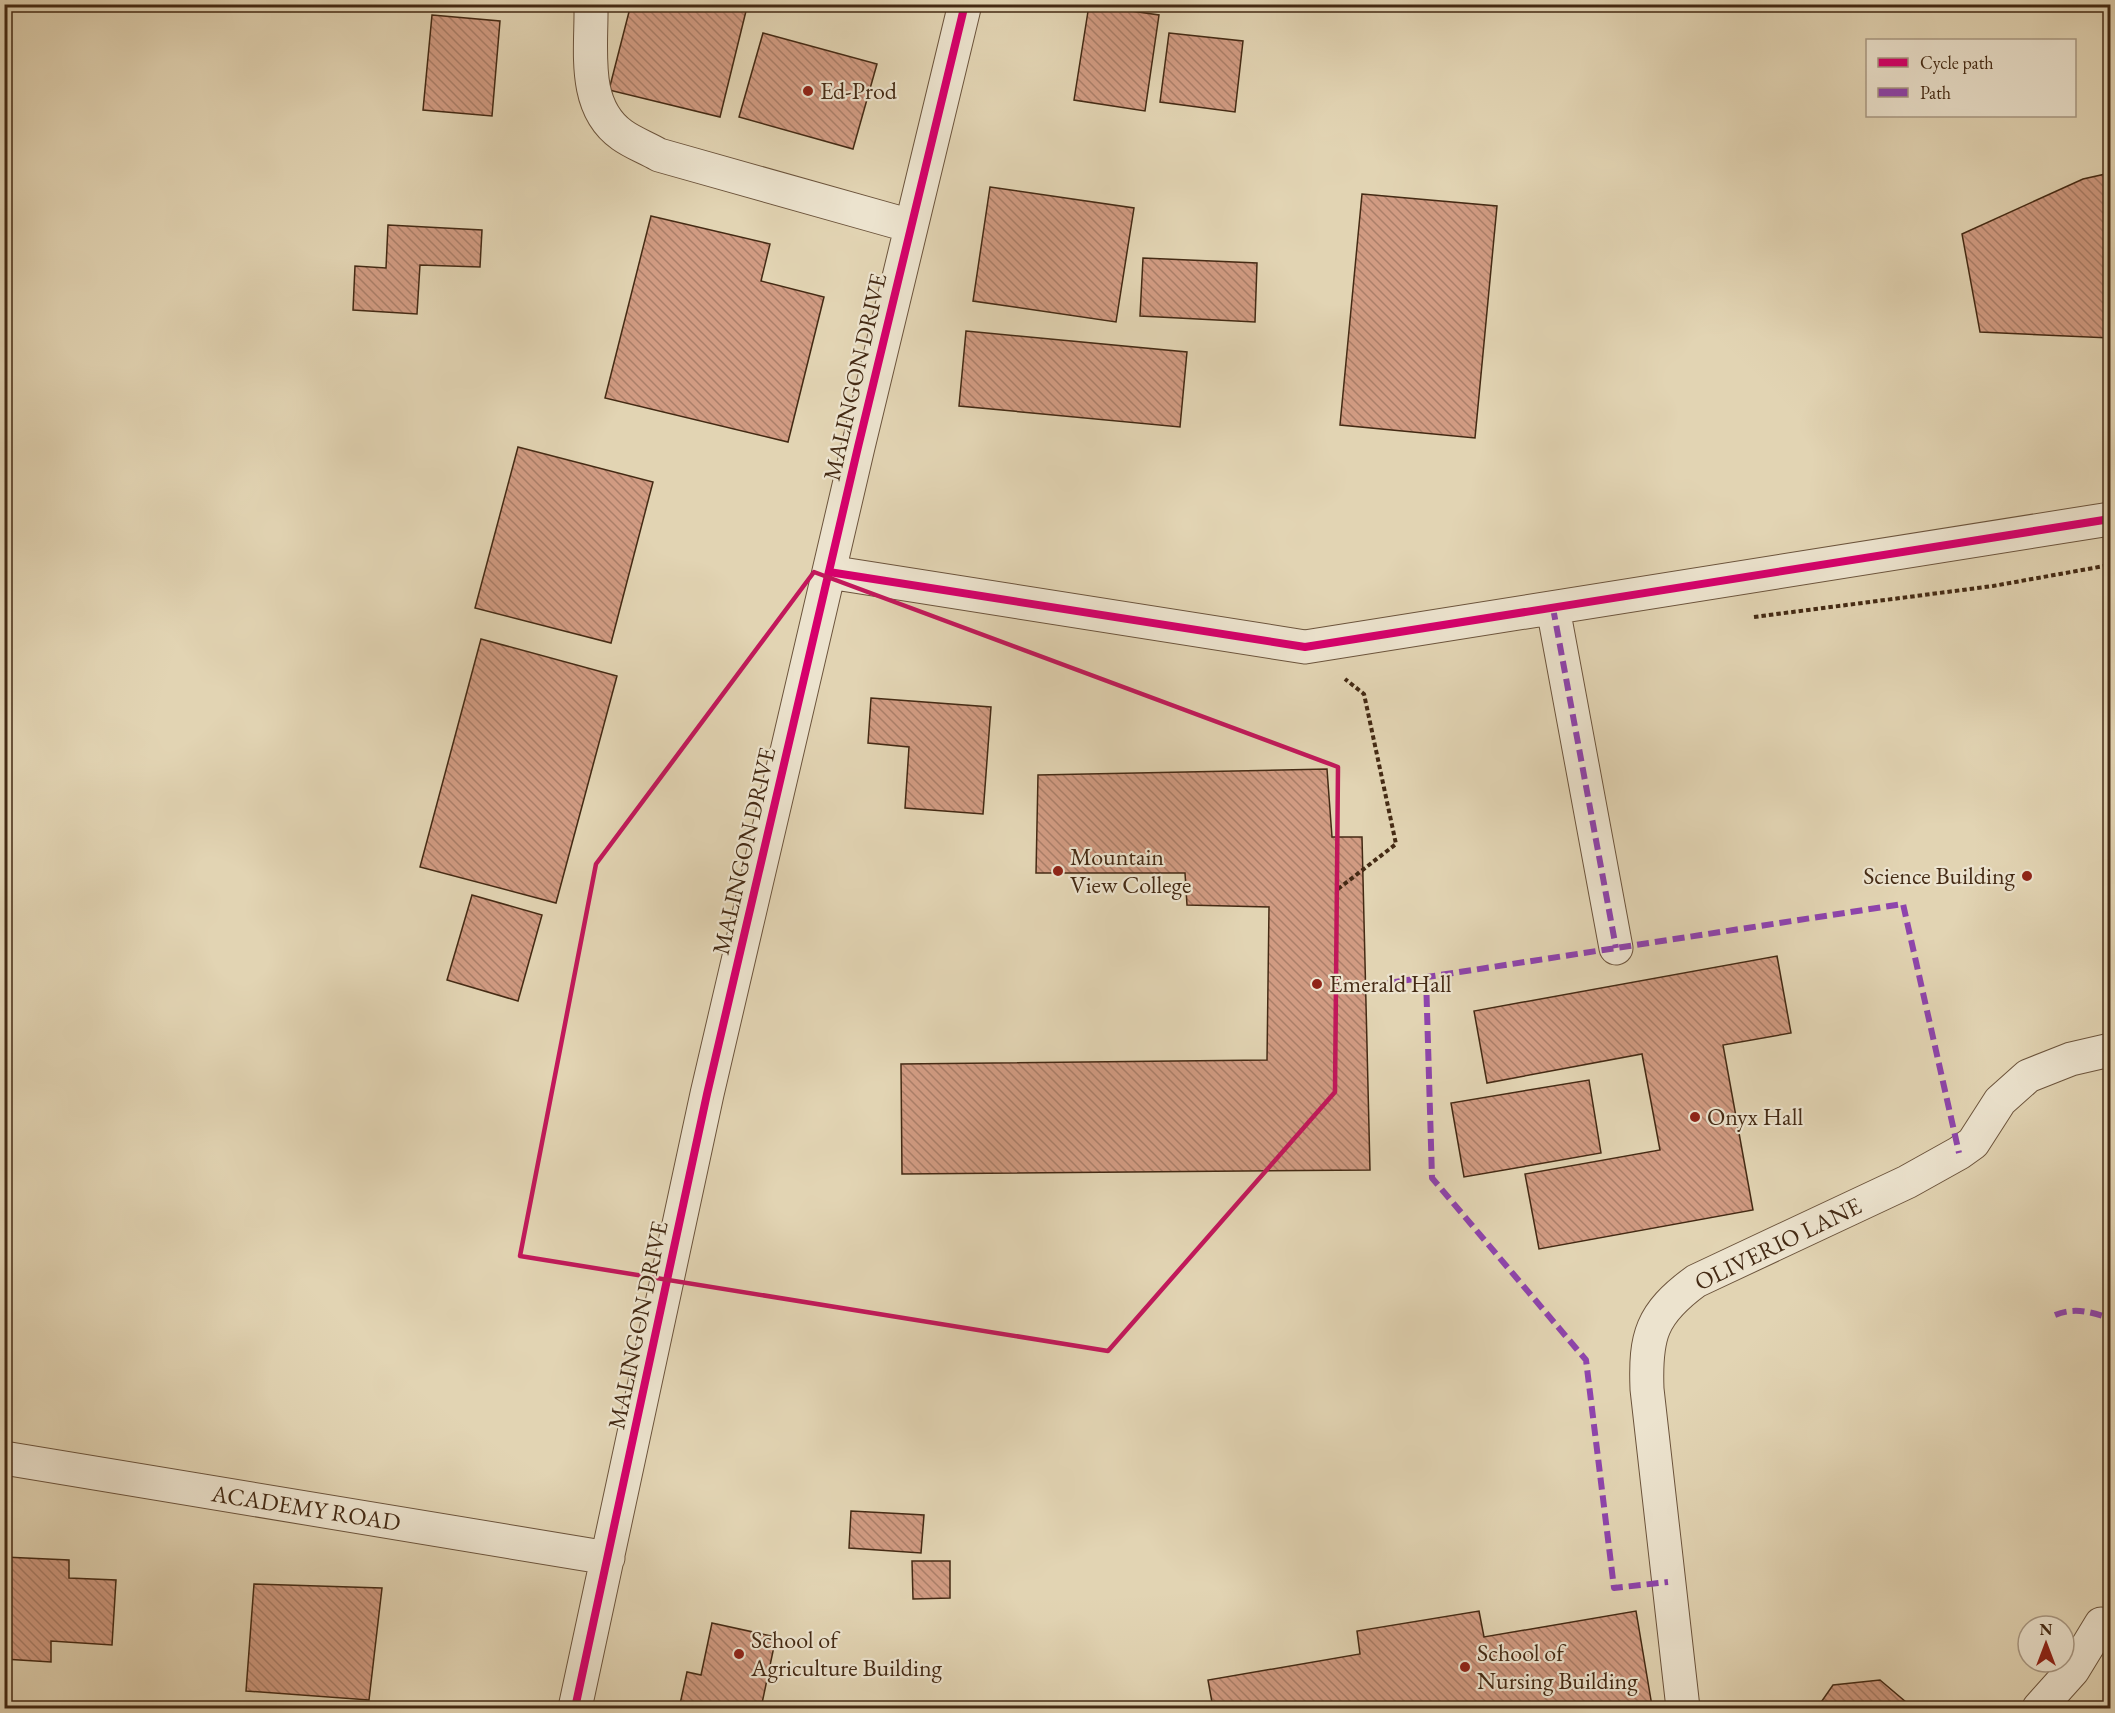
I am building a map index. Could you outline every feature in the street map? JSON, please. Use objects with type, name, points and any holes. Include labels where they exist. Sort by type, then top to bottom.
[{"type":"street","points":[[591,4],[592,86],[601,112],[621,135],[659,155],[911,226]]},
{"type":"street","name":"MALINGON DRIVE","points":[[574,1708],[707,1094],[965,4]]},
{"type":"street","points":[[829,572],[1305,647],[2110,519]]},
{"type":"street","points":[[1553,608],[1616,948]]},
{"type":"street","name":"OLIVERIO LANE","points":[[1683,1708],[1647,1389],[1646,1353],[1656,1319],[1673,1298],[1696,1281],[1907,1182],[1959,1154],[1973,1143],[2001,1101],[2028,1076],[2071,1059],[2110,1050]]},
{"type":"street","name":"ACADEMY ROAD","points":[[4,1458],[608,1558]]},
{"type":"street","points":[[2039,1708],[2073,1670],[2101,1624]]},
{"type":"path","points":[[1305,647],[1364,694],[1396,844],[1338,889]]},
{"type":"highlighted area","points":[[814,572],[1338,767],[1335,1092],[1108,1351],[520,1256],[596,864]]},
{"type":"building","points":[[631,4],[747,7],[720,117],[609,90]]},
{"type":"building","points":[[1089,5],[1159,15],[1145,111],[1074,100]]},
{"type":"building","points":[[432,15],[500,21],[492,116],[423,110]]},
{"type":"building","name":"Ed-Prod","points":[[763,33],[877,64],[853,149],[739,117]]},
{"type":"building","points":[[1169,33],[1243,41],[1235,112],[1160,102]]},
{"type":"building","points":[[2110,173],[2110,338],[1980,332],[1962,234],[2083,179]]},
{"type":"building","points":[[990,187],[1134,208],[1116,322],[973,301]]},
{"type":"building","points":[[1362,194],[1497,206],[1475,438],[1340,425]]},
{"type":"building","points":[[651,216],[770,244],[761,281],[824,297],[788,442],[605,398]]},
{"type":"building","points":[[388,225],[482,230],[480,267],[420,265],[417,314],[353,310],[355,266],[386,268]]},
{"type":"building","points":[[1143,258],[1257,263],[1255,322],[1140,316]]},
{"type":"building","points":[[966,331],[1187,352],[1180,427],[959,406]]},
{"type":"building","points":[[518,447],[653,482],[611,643],[475,608]]},
{"type":"building","points":[[481,639],[617,676],[556,903],[420,867]]},
{"type":"building","points":[[871,698],[991,707],[983,814],[905,808],[909,747],[868,743]]},
{"type":"building","name":"Emerald Hall","points":[[1327,769],[1332,837],[1362,837],[1370,1170],[902,1174],[901,1064],[1267,1060],[1269,907],[1187,905],[1185,873],[1036,873],[1038,775]]},
{"type":"building","points":[[472,895],[542,915],[518,1001],[447,980]]},
{"type":"building","name":"Onyx Hall","points":[[1777,956],[1791,1033],[1723,1045],[1753,1210],[1539,1249],[1525,1174],[1660,1150],[1642,1054],[1487,1083],[1474,1011]]},
{"type":"building","points":[[1589,1080],[1601,1153],[1464,1177],[1451,1103]]},
{"type":"building","points":[[851,1511],[924,1515],[921,1553],[849,1548]]},
{"type":"building","points":[[4,1557],[69,1560],[69,1578],[116,1580],[112,1645],[51,1641],[51,1662],[4,1659]]},
{"type":"building","points":[[912,1561],[950,1561],[950,1598],[913,1599]]},
{"type":"building","points":[[254,1584],[382,1588],[369,1700],[246,1691]]},
{"type":"building","name":"School of Nursing Building","points":[[1479,1611],[1484,1637],[1636,1611],[1652,1706],[1637,1708],[1213,1708],[1208,1680],[1360,1654],[1357,1631]]},
{"type":"building","name":"School of Agriculture Building","points":[[712,1623],[776,1637],[761,1708],[691,1708],[680,1704],[687,1672],[701,1675]]},
{"type":"building","points":[[1880,1680],[1913,1708],[1817,1708],[1833,1685]]},
{"type":"marked path","points":[[1553,608],[1616,948]]},
{"type":"marked path","points":[[1388,983],[1903,904],[1959,1153]]},
{"type":"marked path","points":[[1426,977],[1432,1178],[1586,1360],[1614,1588],[1668,1582]]},
{"type":"marked path","points":[[2055,1315],[2076,1311],[2110,1318]]},
{"type":"cycle path","points":[[575,1708],[707,1094],[858,447],[965,4]]},
{"type":"cycle path","points":[[829,572],[1305,647],[2110,519]]},
{"type":"place","name":"Ed-Prod","points":[[808,91]]},
{"type":"place","name":"Mountain View College","points":[[1058,871]]},
{"type":"place","name":"Science Building","points":[[2027,876]]},
{"type":"place","name":"Emerald Hall","points":[[1317,984]]},
{"type":"place","name":"Onyx Hall","points":[[1695,1117]]},
{"type":"place","name":"School of Agriculture Building","points":[[739,1654]]},
{"type":"place","name":"School of Nursing Building","points":[[1465,1667]]}]
